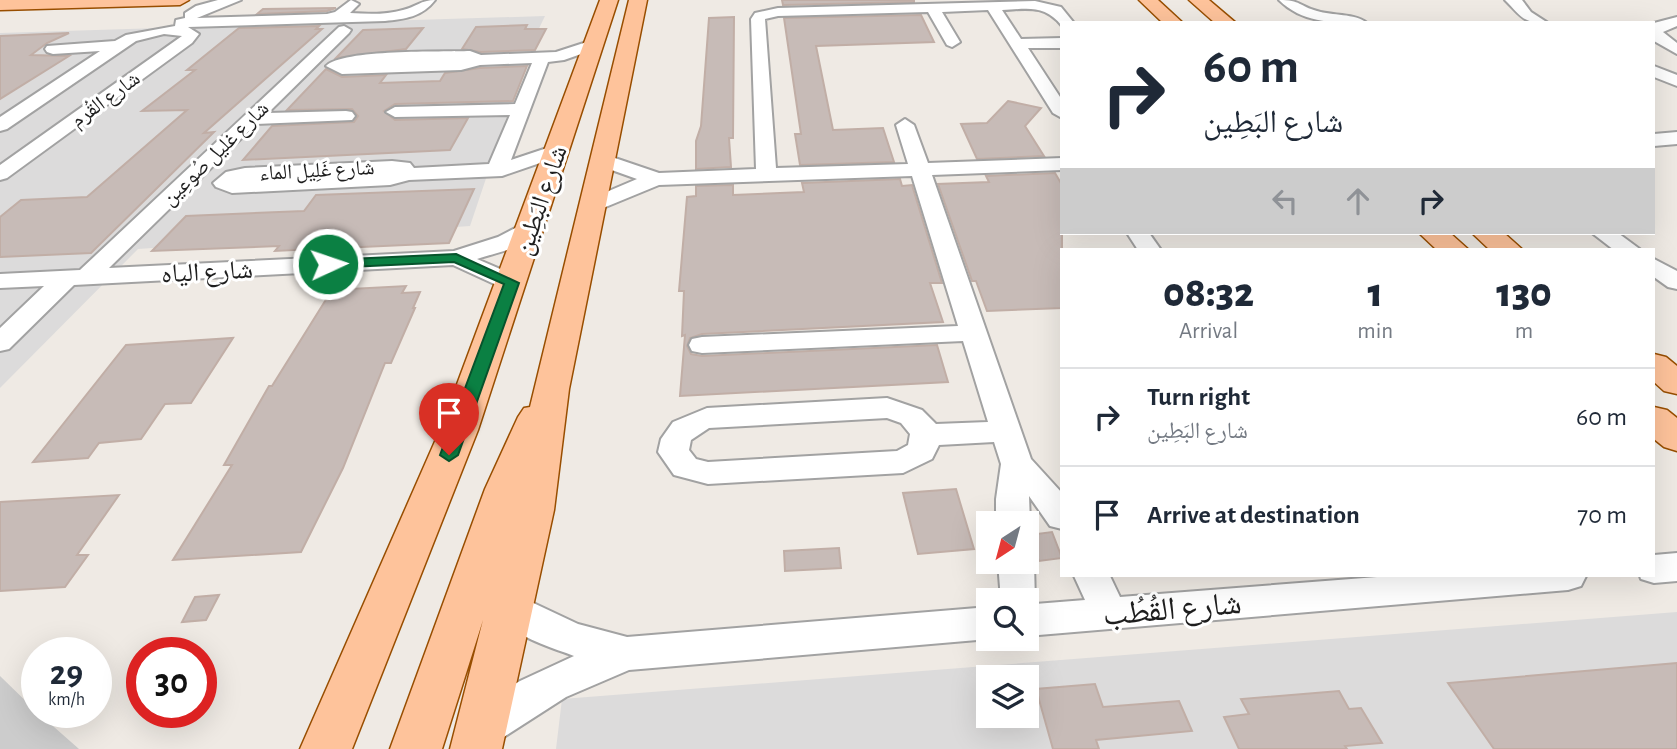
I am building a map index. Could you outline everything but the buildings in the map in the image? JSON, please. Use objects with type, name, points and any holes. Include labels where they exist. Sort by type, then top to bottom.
[{"type":"main road","points":[[0,5],[180,0]]},
{"type":"main road","points":[[1148,0],[1172,21]]},
{"type":"main road","points":[[1198,0],[1224,21]]},
{"type":"main road","name":"شارع البَطِين","points":[[326,749],[458,430],[512,283],[556,151],[570,56],[622,3]]},
{"type":"main road","name":"شارع البَطِين","points":[[478,738],[533,510],[551,389],[601,160],[622,3]]},
{"type":"main road","points":[[1435,235],[1452,248]]},
{"type":"main road","points":[[1489,235],[1505,248]]},
{"type":"main road","points":[[1655,366],[1677,383]]},
{"type":"main road","name":"شارع البَطِين","points":[[416,749],[505,489],[551,389]]},
{"type":"main road","points":[[1655,420],[1677,439]]},
{"type":"street","name":"شارع القُرم","points":[[0,125],[117,46],[136,36],[176,26],[194,4],[234,0]]},
{"type":"street","points":[[176,26],[257,20],[338,24],[408,15],[420,11],[428,0]]},
{"type":"street","points":[[1286,0],[1312,15],[1348,21]]},
{"type":"street","points":[[1511,0],[1520,5],[1525,15],[1538,21]]},
{"type":"street","points":[[257,20],[277,5],[359,3]]},
{"type":"street","name":"شارع غليل صُوعِين","points":[[0,343],[184,183],[306,66],[338,24],[342,13],[359,3]]},
{"type":"street","points":[[992,6],[1016,44],[1054,89],[1060,107]]},
{"type":"street","points":[[777,180],[758,18],[778,12],[992,6],[1049,7],[1056,10],[1065,21]]},
{"type":"street","points":[[933,8],[952,42]]},
{"type":"street","points":[[1677,21],[1659,26],[1655,32],[1655,36],[1677,49]]},
{"type":"street","name":"شارع القُرم","points":[[0,174],[191,36],[176,26]]},
{"type":"street","points":[[1016,44],[1060,43]]},
{"type":"street","points":[[53,49],[117,46]]},
{"type":"street","points":[[306,66],[335,65],[342,69],[461,65],[479,60],[570,56]]},
{"type":"street","points":[[499,170],[521,109],[570,56]]},
{"type":"street","points":[[1655,71],[1677,81]]},
{"type":"street","points":[[396,112],[521,109]]},
{"type":"street","points":[[250,120],[346,116]]},
{"type":"street","points":[[1655,125],[1677,124]]},
{"type":"street","points":[[905,125],[1017,464],[1012,511]]},
{"type":"street","points":[[1655,140],[1677,138]]},
{"type":"street","name":"شارع غَلِيل الماء","points":[[184,183],[224,181],[245,174],[392,167],[402,167],[406,171],[405,174],[499,170],[556,151]]},
{"type":"street","points":[[601,160],[657,179],[871,178],[919,169],[1060,164]]},
{"type":"street","name":"شارع غَلِيل الماء","points":[[499,170],[545,185]]},
{"type":"street","points":[[591,207],[616,194],[657,179]]},
{"type":"street","name":"شارع الياه","points":[[0,281],[456,258],[498,245],[531,229]]},
{"type":"street","points":[[1606,235],[1626,248]]},
{"type":"street","name":"شارع الياه","points":[[456,258],[512,283]]},
{"type":"street","points":[[1655,267],[1677,282]]},
{"type":"street","points":[[702,345],[973,333]]},
{"type":"street","points":[[887,408],[909,414],[923,427],[926,435],[921,451],[903,463],[891,464],[708,473],[685,467],[673,452],[678,434],[695,421],[707,418],[887,408]]},
{"type":"street","points":[[926,435],[1006,431]]},
{"type":"street","points":[[1017,464],[1034,480],[1060,514]]},
{"type":"street","points":[[1655,569],[1677,567]]},
{"type":"street","points":[[1092,577],[1110,614]]},
{"type":"street","name":"شارع القُطُب","points":[[1039,619],[1556,577]]},
{"type":"street","points":[[510,607],[551,632],[575,641],[629,653]]},
{"type":"street","points":[[478,738],[517,702],[554,681],[629,653],[976,625]]},
{"type":"shaded area","points":[[545,16],[531,45],[470,226],[138,249],[0,388],[0,33]]},
{"type":"shaded area","points":[[1677,612],[1677,749],[556,749],[562,699],[976,667],[976,728],[1039,728],[1039,665],[998,665]]},
{"type":"shaded area","points":[[0,676],[21,696],[21,728],[55,728],[79,749],[0,749]]},
{"type":"route","points":[[328,264],[456,258],[512,283],[449,455]]}]
